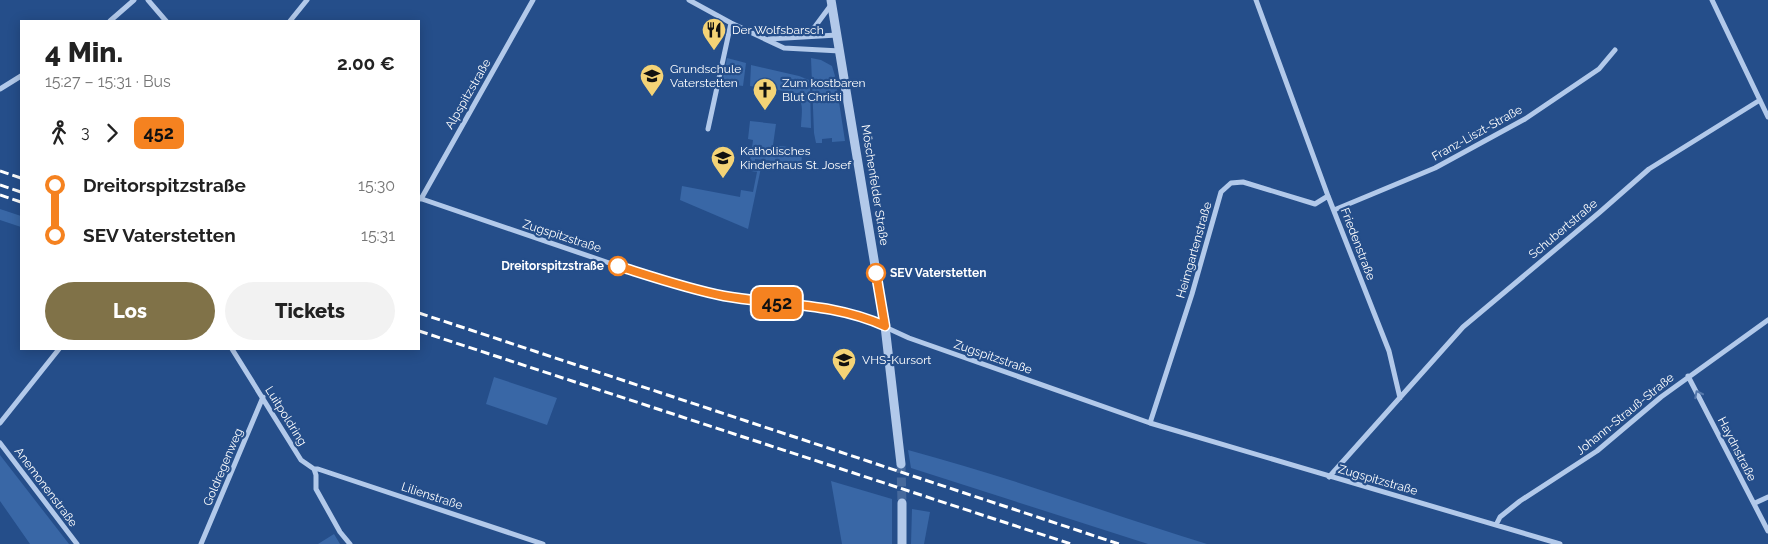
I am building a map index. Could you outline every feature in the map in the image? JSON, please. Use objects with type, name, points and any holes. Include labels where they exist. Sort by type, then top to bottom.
[{"type":"street","points":[[111,20],[134,0]]},
{"type":"street","points":[[148,0],[165,20]]},
{"type":"street","points":[[291,20],[307,0]]},
{"type":"street","name":"Alpspitzstraße","points":[[420,198],[533,0]]},
{"type":"street","points":[[689,0],[731,23],[784,48],[840,52]]},
{"type":"street","name":"Friedenstraße","points":[[1256,0],[1328,196],[1389,351],[1400,398]]},
{"type":"street","points":[[1712,0],[1768,117]]},
{"type":"street","points":[[808,36],[831,2]]},
{"type":"street","name":"Möschenfelder Straße","points":[[831,2],[885,326],[901,464]]},
{"type":"street","points":[[708,129],[731,23]]},
{"type":"street","points":[[766,39],[837,35]]},
{"type":"street","name":"Franz-Liszt-Straße","points":[[1334,210],[1435,168],[1525,119],[1599,69],[1616,50]]},
{"type":"street","points":[[0,89],[20,77]]},
{"type":"street","name":"Schubertstraße","points":[[1400,398],[1463,327],[1600,212],[1637,178],[1760,100]]},
{"type":"street","name":"Heimgartenstraße","points":[[1150,423],[1192,294],[1221,192],[1230,184],[1243,182],[1315,204],[1328,196]]},
{"type":"street","name":"Zugspitzstraße","points":[[420,198],[671,283],[725,296],[826,307],[859,315],[909,338],[1150,423],[1560,544]]},
{"type":"street","name":"Johann-Strauß-Straße","points":[[1496,525],[1500,517],[1520,501],[1597,451],[1661,396],[1768,320]]},
{"type":"street","points":[[0,423],[58,350]]},
{"type":"street","name":"Luitpoldring","points":[[233,350],[301,460],[314,469]]},
{"type":"street","name":"Haydnstraße","points":[[1688,376],[1768,531]]},
{"type":"street","name":"Goldregenweg","points":[[201,544],[262,397]]},
{"type":"street","points":[[1329,477],[1400,398]]},
{"type":"street","name":"Anemonenstraße","points":[[0,442],[77,544]]},
{"type":"street","points":[[314,469],[316,489],[340,532],[350,544]]},
{"type":"street","name":"Lilienstraße","points":[[314,469],[543,544]]},
{"type":"street","points":[[1755,503],[1768,497]]},
{"type":"street","points":[[902,502],[902,544]]},
{"type":"shaded area","points":[[727,58],[746,63],[743,86],[722,83]]},
{"type":"shaded area","points":[[811,58],[821,60],[832,66],[845,141],[832,142],[832,138],[822,139],[822,143],[816,143]]},
{"type":"shaded area","points":[[751,65],[809,80],[811,128],[801,127],[802,112],[799,98],[779,90],[750,86]]},
{"type":"shaded area","points":[[750,121],[776,124],[773,145],[803,149],[801,164],[755,159],[755,162],[762,163],[748,229],[680,200],[682,186],[740,197],[741,190],[753,192],[757,172],[745,170],[745,166],[740,165],[741,159],[750,161],[751,153],[756,153],[757,149],[752,148],[753,140],[748,139]]},
{"type":"shaded area","points":[[0,209],[20,216],[20,227],[0,220]]},
{"type":"shaded area","points":[[494,377],[557,398],[547,425],[486,404]]},
{"type":"shaded area","points":[[908,450],[1021,483],[1207,544],[1148,544],[911,468]]},
{"type":"shaded area","points":[[0,455],[69,544],[30,544],[0,501]]},
{"type":"shaded area","points":[[831,481],[892,499],[892,544],[842,544]]},
{"type":"shaded area","points":[[912,509],[930,512],[924,544],[911,544]]},
{"type":"shaded area","points":[[334,534],[340,544],[318,544]]},
{"type":"tunnel","points":[[901,464],[902,503]]},
{"type":"railway","points":[[0,171],[20,178]]},
{"type":"railway","points":[[0,185],[20,192]]},
{"type":"railway","points":[[0,195],[20,202]]},
{"type":"railway","points":[[420,313],[1119,544]]},
{"type":"railway","points":[[420,331],[1071,544]]},
{"type":"bus line","name":"452","points":[[618,266],[666,282],[725,296],[826,307],[859,315],[885,326],[876,273]]},
{"type":"place","name":"Der Wolfsbarsch","points":[[714,51]]},
{"type":"place","name":"Grundschule Vaterstetten","points":[[652,97]]},
{"type":"place","name":"Zum kostbaren Blut Christi","points":[[765,111]]},
{"type":"place","name":"Katholisches Kinderhaus St. Josef","points":[[723,179]]},
{"type":"place","name":"Dreitorspitzstraße","points":[[618,266]]},
{"type":"place","name":"SEV Vaterstetten","points":[[876,273]]},
{"type":"place","name":"VHS-Kursort","points":[[844,381]]}]
